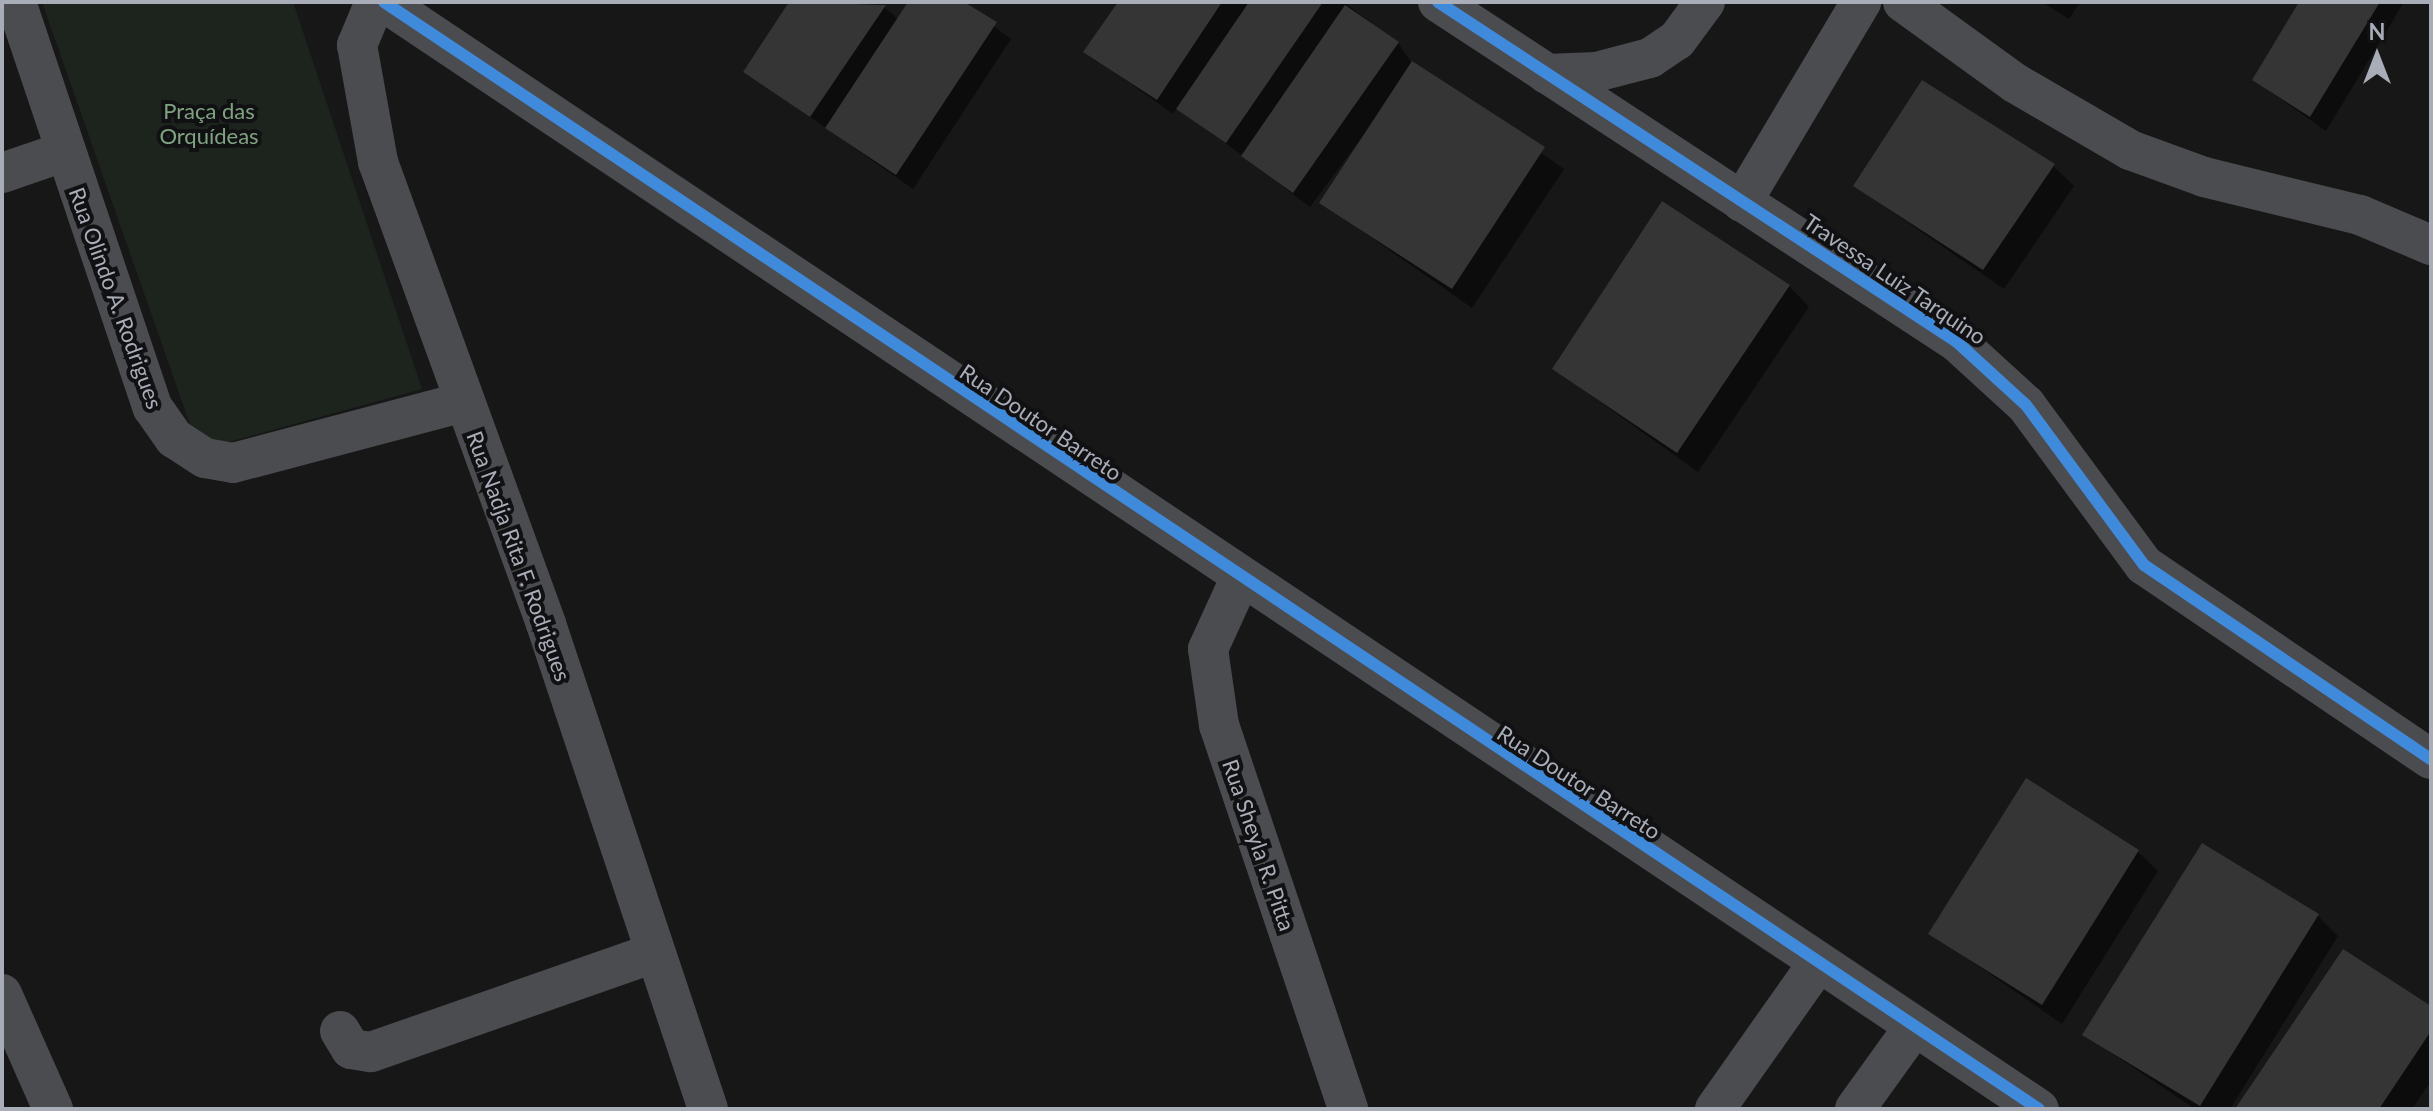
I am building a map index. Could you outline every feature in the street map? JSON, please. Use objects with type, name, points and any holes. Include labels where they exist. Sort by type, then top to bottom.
[{"type":"street","name":"Rua Olindo A. Rodrigues","points":[[16,2],[63,152],[153,408],[174,438],[205,458],[233,463],[464,402]]},
{"type":"street","name":"Rua Nadja Rita F. Rodrigues","points":[[375,2],[357,45],[378,162],[708,1109]]},
{"type":"street","name":"Rua Doutor Barreto","points":[[384,2],[1239,581],[2039,1109]]},
{"type":"street","name":"Travessa Luiz Tarquino","points":[[1438,2],[1485,20],[1547,74],[1999,376],[2113,528],[2173,589],[2431,759]]},
{"type":"street","points":[[1547,74],[1596,72],[1650,58],[1677,40],[1705,2]]},
{"type":"street","points":[[1742,202],[1861,2]]},
{"type":"street","points":[[1903,2],[2015,83],[2130,150],[2204,177],[2360,215],[2431,245]]},
{"type":"street","points":[[2,173],[63,152]]},
{"type":"street","name":"Rua Sheyla R. Pitta","points":[[1239,581],[1208,649],[1219,725],[1348,1109]]},
{"type":"street","points":[[340,1031],[351,1049],[371,1052],[654,953]]},
{"type":"street","points":[[1715,1109],[1818,963]]},
{"type":"street","points":[[2,994],[53,1109]]},
{"type":"street","points":[[1855,1109],[1914,1027]]},
{"type":"green space","name":"Praça das Orquídeas","points":[[42,2],[293,2],[422,389],[199,450]]},
{"type":"building","points":[[789,2],[886,5],[810,117],[743,72]]},
{"type":"building","points":[[908,2],[964,2],[997,22],[896,175],[825,128]]},
{"type":"building","points":[[1118,2],[1222,2],[1157,100],[1083,52]]},
{"type":"building","points":[[1249,2],[1323,2],[1226,143],[1176,109]]},
{"type":"building","points":[[2299,2],[2380,2],[2310,117],[2252,80]]},
{"type":"building","points":[[1345,5],[1399,42],[1293,193],[1241,156]]},
{"type":"building","points":[[1412,61],[1545,147],[1452,289],[1319,203]]},
{"type":"building","points":[[1922,80],[2055,164],[1983,270],[1853,186]]},
{"type":"building","points":[[1662,201],[1790,285],[1677,453],[1552,369]]},
{"type":"building","points":[[2026,778],[2139,850],[2042,1005],[1928,934]]},
{"type":"building","points":[[2202,843],[2319,914],[2200,1106],[2082,1035]]},
{"type":"building","points":[[2343,949],[2431,1006],[2431,1031],[2379,1109],[2235,1109]]},
{"type":"cycle path","points":[[384,2],[2039,1109]]},
{"type":"cycle path","points":[[1438,2],[1957,342],[2026,405],[2144,565],[2431,759]]}]
